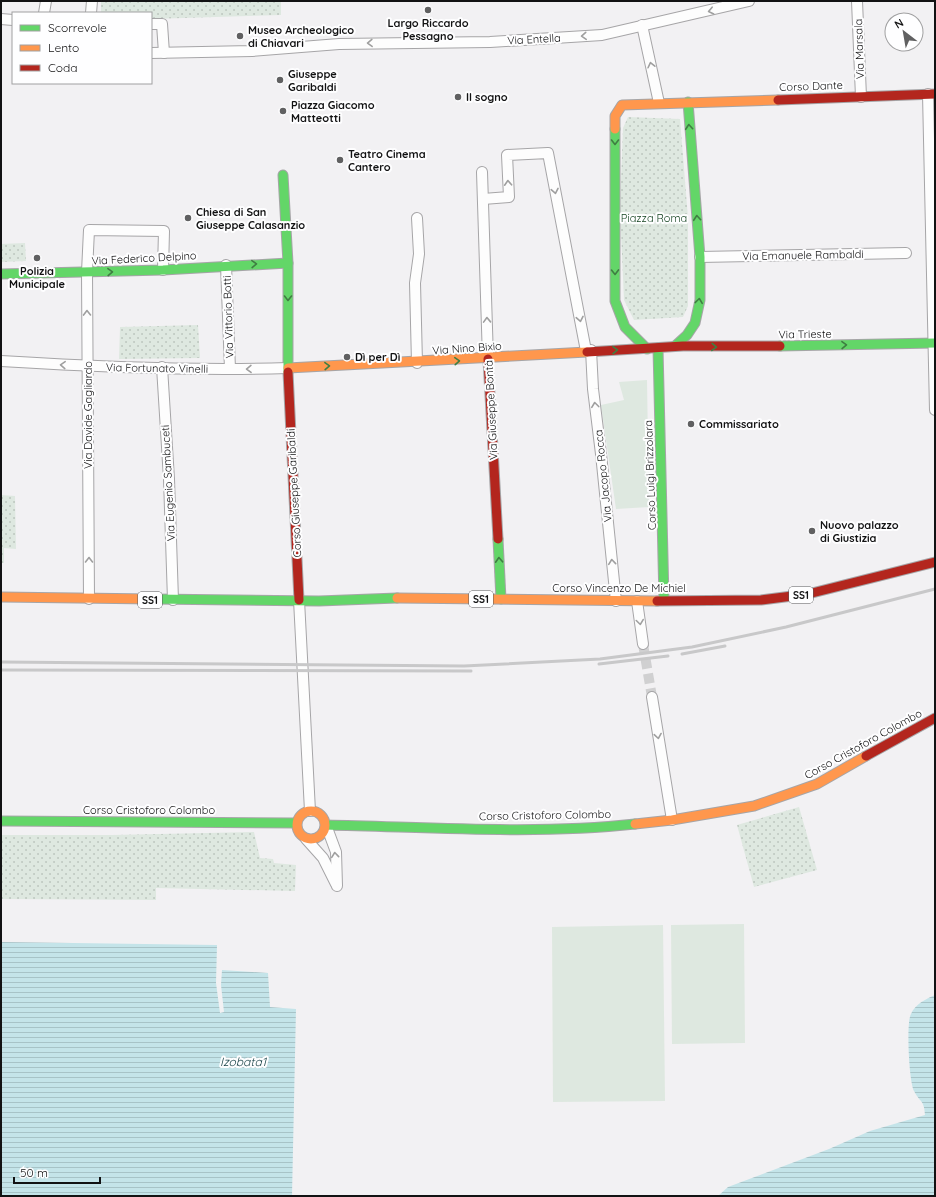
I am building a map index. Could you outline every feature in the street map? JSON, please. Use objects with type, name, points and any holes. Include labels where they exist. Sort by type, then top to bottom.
[{"type":"street","points":[[44,12],[46,1]]},
{"type":"street","points":[[91,12],[92,1]]},
{"type":"street","name":"Via Entella","points":[[164,53],[252,51],[315,46],[490,42],[602,35],[749,1]]},
{"type":"street","name":"Via Marsala","points":[[857,1],[861,97]]},
{"type":"street","points":[[1,19],[12,20]]},
{"type":"street","points":[[152,24],[162,24],[164,53],[152,53]]},
{"type":"street","points":[[642,25],[659,103]]},
{"type":"street","points":[[932,94],[935,410]]},
{"type":"street","name":"Corso Dante","points":[[688,102],[932,94]]},
{"type":"street","points":[[688,102],[700,257],[700,300],[695,323],[687,335],[675,346],[646,349],[625,327],[615,301],[615,116],[622,105],[688,102]]},
{"type":"street","name":"Via Jacopo Rocca","points":[[483,199],[509,196],[507,155],[548,153],[589,351],[616,601]]},
{"type":"street","name":"Via Giuseppe Bontà","points":[[482,172],[488,359],[501,599]]},
{"type":"street","name":"Corso Giuseppe Garibaldi","points":[[284,175],[288,263],[288,368],[310,811]]},
{"type":"street","points":[[417,218],[419,254],[414,283],[417,363]]},
{"type":"street","name":"Via Davide Gagliardo","points":[[89,599],[87,272],[89,230],[164,231],[163,270]]},
{"type":"street","name":"Via Emanuele Rambaldi","points":[[700,257],[906,253]]},
{"type":"street","name":"Via Federico Delpino","points":[[1,274],[163,270],[226,265],[288,263]]},
{"type":"street","name":"Via Vittorio Botti","points":[[226,265],[230,370]]},
{"type":"street","name":"Via Trieste","points":[[675,346],[721,348],[934,343]]},
{"type":"street","name":"Corso Luigi Brizzolara","points":[[658,348],[664,600]]},
{"type":"street","name":"Via Nino Bixio","points":[[288,368],[417,363],[589,351],[646,349]]},
{"type":"street","name":"Via Fortunato Vinelli","points":[[1,361],[88,366],[230,370],[288,368]]},
{"type":"street","name":"Via Eugenio Sambuceti","points":[[162,367],[169,479],[173,600]]},
{"type":"street","name":"Corso Vincenzo De Michiel","points":[[299,600],[761,600],[786,598],[935,562]]},
{"type":"street","name":"SS1","points":[[1,597],[173,600],[299,600]]},
{"type":"street","points":[[637,601],[643,644]]},
{"type":"street","points":[[652,697],[672,820]]},
{"type":"street","name":"Corso Cristoforo Colombo","points":[[326,825],[600,828],[672,820],[754,806],[794,794],[817,784],[855,765],[935,718]]},
{"type":"street","points":[[310,811],[315,811],[323,816],[336,852],[337,886],[323,858],[299,833],[296,823],[300,816],[310,811]]},
{"type":"street","name":"Corso Cristoforo Colombo","points":[[1,821],[296,823]]},
{"type":"street","points":[[306,839],[316,839],[320,837],[323,834],[326,825]]},
{"type":"green space","points":[[101,1],[281,1],[281,15],[152,19],[152,12],[101,12]]},
{"type":"green space","name":"Piazza Roma","points":[[628,117],[680,119],[688,218],[688,306],[683,317],[634,320],[624,300],[620,209],[623,128]]},
{"type":"green space","points":[[25,243],[26,261],[1,262],[1,244]]},
{"type":"green space","points":[[198,325],[200,358],[119,359],[120,327]]},
{"type":"green space","points":[[647,380],[649,507],[616,509],[601,405],[624,400],[619,382]]},
{"type":"green space","points":[[1,495],[15,496],[16,549],[4,548],[4,563],[1,563]]},
{"type":"green space","points":[[799,807],[817,870],[754,887],[737,825]]},
{"type":"green space","points":[[254,832],[260,858],[273,859],[274,863],[296,865],[295,891],[156,888],[156,900],[1,899],[1,835],[112,835]]},
{"type":"green space","points":[[744,924],[745,1043],[672,1044],[671,925]]},
{"type":"green space","points":[[663,925],[665,1101],[553,1102],[552,927]]},
{"type":"water","name":"Izobata1","points":[[1,942],[217,945],[216,983],[220,1013],[224,1012],[221,985],[222,970],[268,973],[270,1007],[296,1009],[292,1196],[1,1196]]},
{"type":"water","points":[[935,995],[935,1196],[718,1196],[728,1187],[829,1149],[870,1131],[925,1115],[923,1104],[916,1095],[912,1085],[908,1040],[909,1019],[915,1007]]},
{"type":"tunnel","points":[[643,644],[652,697]]},
{"type":"railway","points":[[1,662],[464,666],[600,659],[692,647],[786,627],[935,589]]},
{"type":"railway","points":[[682,654],[725,646]]},
{"type":"railway","points":[[599,664],[668,656]]},
{"type":"railway","points":[[1,670],[471,671]]},
{"type":"traffic: fast","points":[[675,346],[687,335],[695,323],[700,300],[700,257],[688,102]]},
{"type":"traffic: fast","points":[[615,129],[615,301],[625,327],[647,349]]},
{"type":"traffic: fast","points":[[283,175],[288,263],[288,372]]},
{"type":"traffic: fast","points":[[1,274],[163,270],[288,263]]},
{"type":"traffic: fast","points":[[780,346],[935,343]]},
{"type":"traffic: fast","points":[[658,348],[664,600]]},
{"type":"traffic: fast","points":[[498,539],[501,599]]},
{"type":"traffic: fast","points":[[153,599],[319,601],[397,598]]},
{"type":"traffic: fast","points":[[1,821],[296,823]]},
{"type":"traffic: fast","points":[[326,825],[520,830],[635,824]]},
{"type":"traffic: slow","points":[[615,129],[615,116],[622,105],[778,100]]},
{"type":"traffic: slow","points":[[288,368],[587,352]]},
{"type":"traffic: slow","points":[[1,597],[153,599]]},
{"type":"traffic: slow","points":[[397,598],[657,601]]},
{"type":"traffic: slow","points":[[635,824],[672,820],[754,806],[817,784],[866,756]]},
{"type":"traffic: slow","points":[[311,811],[317,812],[321,815],[324,819],[325,825],[324,831],[321,835],[317,838],[311,839],[305,838],[301,835],[298,831],[297,825],[298,819],[301,815],[305,812],[311,811]]},
{"type":"traffic: jam","points":[[778,100],[935,94]]},
{"type":"traffic: jam","points":[[587,352],[683,346],[780,346]]},
{"type":"traffic: jam","points":[[488,359],[498,539]]},
{"type":"traffic: jam","points":[[288,372],[299,600]]},
{"type":"traffic: jam","points":[[657,601],[761,600],[808,594],[935,562]]},
{"type":"traffic: jam","points":[[866,756],[935,718]]},
{"type":"place","name":"Largo Riccardo Pessagno","points":[[428,10]]},
{"type":"place","name":"Museo Archeologico di Chiavari","points":[[240,36]]},
{"type":"place","name":"Giuseppe Garibaldi","points":[[280,80]]},
{"type":"place","name":"Il sogno","points":[[458,97]]},
{"type":"place","name":"Piazza Giacomo Matteotti","points":[[283,111]]},
{"type":"place","name":"Teatro Cinema Cantero","points":[[340,160]]},
{"type":"place","name":"Chiesa di San Giuseppe Calasanzio","points":[[188,218]]},
{"type":"place","name":"Polizia Municipale","points":[[37,258]]},
{"type":"place","name":"Dì per Dì","points":[[347,357]]},
{"type":"place","name":"Commissariato","points":[[691,424]]},
{"type":"place","name":"Nuovo palazzo di Giustizia","points":[[812,531]]}]
